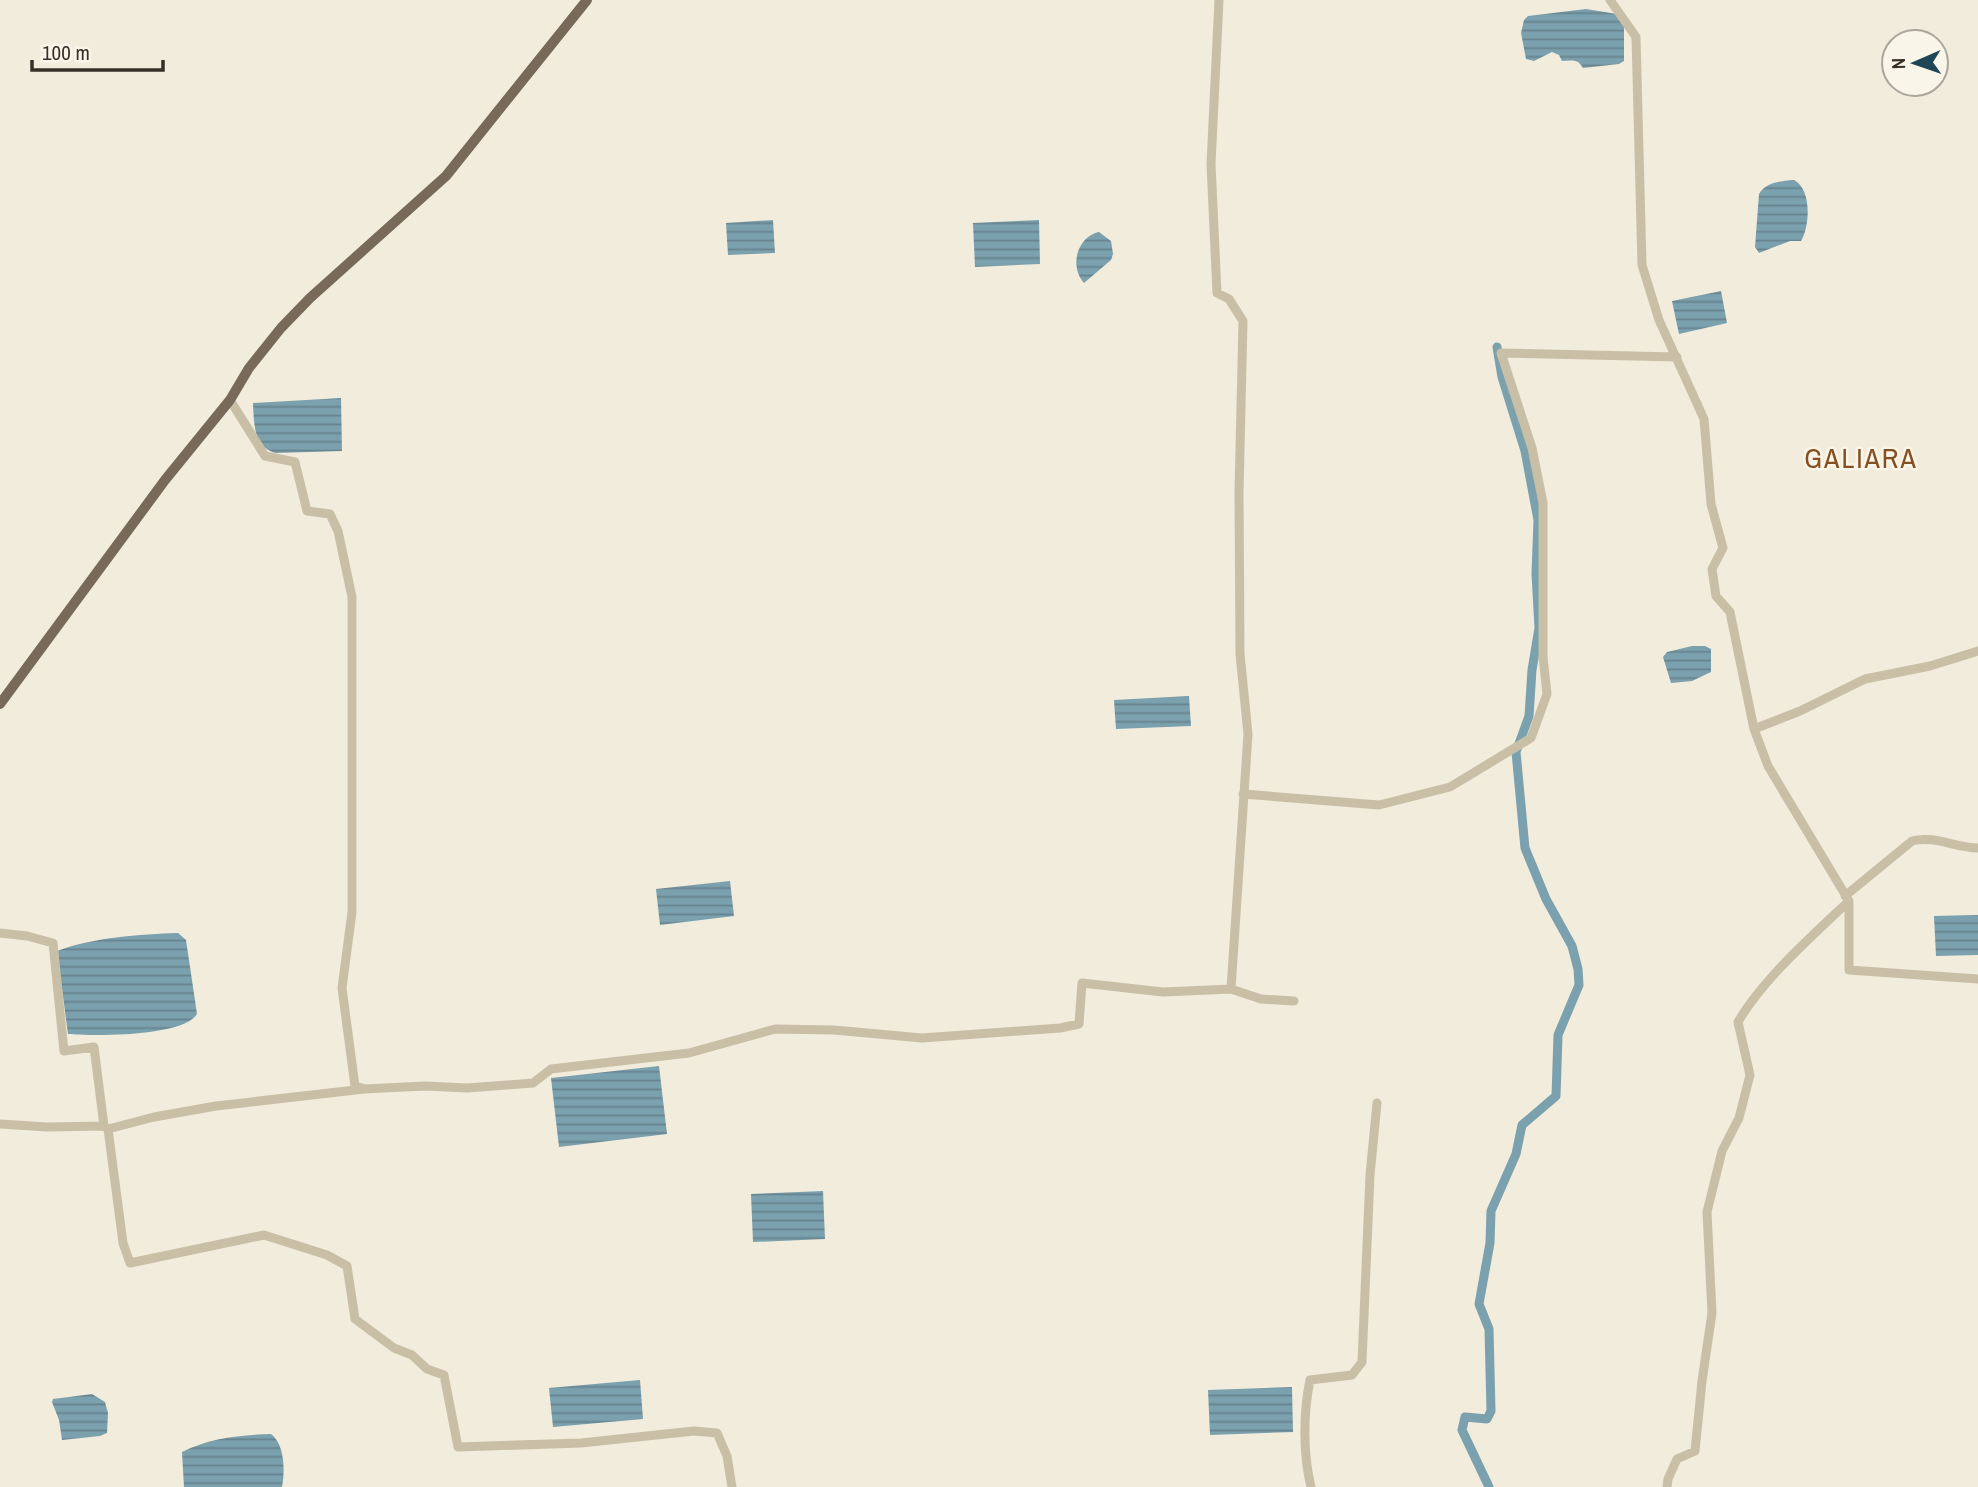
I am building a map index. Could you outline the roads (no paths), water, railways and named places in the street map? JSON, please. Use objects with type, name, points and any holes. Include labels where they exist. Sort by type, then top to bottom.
[{"type":"main road","points":[[0,704],[165,480],[230,400],[249,368],[281,328],[310,298],[446,176],[587,0]]},
{"type":"street","points":[[1219,0],[1211,164],[1216,293],[1229,299],[1243,321],[1239,520],[1240,654],[1248,734],[1231,989]]},
{"type":"street","points":[[1610,0],[1636,37],[1642,265],[1659,320],[1704,419],[1711,504],[1723,548],[1712,569],[1716,596],[1730,612],[1754,729],[1769,766],[1847,899],[1850,970],[1978,979]]},
{"type":"street","points":[[1243,794],[1379,806],[1450,787],[1531,738],[1547,694],[1543,657],[1543,503],[1532,448],[1501,354],[1677,358]]},
{"type":"street","points":[[230,400],[265,456],[295,462],[307,511],[330,514],[338,531],[352,597],[352,912],[342,988],[355,1086],[364,1089]]},
{"type":"street","points":[[1754,729],[1800,711],[1865,679],[1930,666],[1978,650]]},
{"type":"street","points":[[1668,1487],[1668,1479],[1676,1459],[1695,1451],[1712,1313],[1707,1212],[1722,1151],[1738,1118],[1750,1075],[1738,1022],[1746,1009],[1806,940],[1912,841],[1925,838],[1978,848]]},
{"type":"street","points":[[0,933],[53,943],[64,1051],[94,1047],[123,1243],[130,1263],[264,1235],[327,1255],[347,1266],[355,1319],[394,1348],[412,1355],[427,1369],[444,1375],[458,1447],[581,1443],[694,1431],[717,1433],[727,1456],[732,1487]]},
{"type":"street","points":[[0,1124],[106,1128],[216,1106],[364,1089],[425,1086],[467,1088],[533,1083],[551,1069],[689,1053],[775,1029],[834,1030],[922,1038],[1060,1028],[1079,1024],[1082,983],[1163,992],[1231,989],[1261,999],[1294,1001]]},
{"type":"street","points":[[1311,1487],[1308,1473],[1306,1402],[1310,1381],[1312,1378],[1352,1375],[1362,1362],[1370,1175],[1377,1103]]},
{"type":"water","points":[[1586,9],[1617,14],[1624,26],[1624,61],[1619,64],[1583,68],[1576,61],[1562,61],[1559,55],[1552,52],[1534,61],[1526,59],[1521,33],[1524,20],[1528,16]]},
{"type":"water","points":[[1794,180],[1804,191],[1808,208],[1801,241],[1790,241],[1759,253],[1755,247],[1759,194],[1770,185]]},
{"type":"water","points":[[773,220],[775,253],[728,255],[726,223]]},
{"type":"water","points":[[1039,220],[1040,264],[975,267],[973,223]]},
{"type":"water","points":[[1099,232],[1111,241],[1113,254],[1111,260],[1084,283],[1077,269],[1078,253],[1085,240]]},
{"type":"water","points":[[1721,291],[1727,323],[1679,334],[1672,301]]},
{"type":"water","points":[[341,398],[342,451],[276,453],[268,450],[259,440],[253,403]]},
{"type":"water","points":[[1692,646],[1711,649],[1711,672],[1692,681],[1671,683],[1663,657],[1667,652]]},
{"type":"water","points":[[1189,696],[1191,726],[1116,729],[1114,700]]},
{"type":"water","points":[[730,881],[734,916],[660,925],[656,889]]},
{"type":"water","points":[[1978,915],[1978,955],[1936,956],[1934,916]]},
{"type":"water","points":[[178,933],[186,940],[197,1014],[188,1022],[157,1031],[116,1035],[68,1034],[57,951],[100,940]]},
{"type":"water","points":[[659,1066],[667,1134],[559,1147],[551,1078]]},
{"type":"water","points":[[823,1191],[825,1239],[753,1242],[751,1194]]},
{"type":"water","points":[[640,1380],[643,1419],[553,1427],[549,1388]]},
{"type":"water","points":[[1292,1387],[1293,1432],[1210,1435],[1208,1390]]},
{"type":"water","points":[[92,1394],[105,1402],[108,1413],[107,1433],[62,1440],[53,1399]]},
{"type":"water","points":[[271,1434],[281,1451],[284,1466],[282,1487],[184,1487],[182,1452],[225,1438]]},
{"type":"waterway","points":[[1489,1487],[1462,1430],[1465,1417],[1487,1419],[1491,1411],[1489,1329],[1479,1304],[1490,1243],[1491,1211],[1516,1154],[1522,1125],[1556,1096],[1558,1035],[1579,985],[1572,946],[1546,899],[1525,848],[1516,752],[1529,716],[1532,670],[1539,628],[1536,574],[1538,520],[1525,451],[1502,377],[1497,347]]},
{"type":"district","name":"GALIARA","points":[[1861,458]]}]
